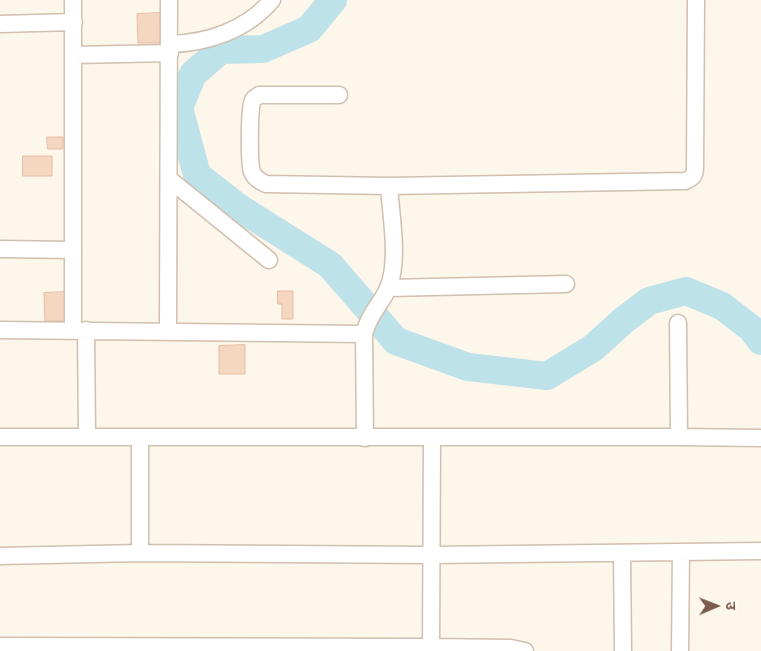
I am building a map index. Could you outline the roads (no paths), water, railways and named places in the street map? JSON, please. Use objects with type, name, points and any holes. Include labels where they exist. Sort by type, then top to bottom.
[{"type":"street","points":[[73,0],[73,250],[87,437]]},
{"type":"street","points":[[168,331],[169,0]]},
{"type":"street","points":[[73,55],[170,49],[203,41],[235,29],[251,20],[272,0]]},
{"type":"street","points":[[339,95],[267,94],[259,95],[253,100],[251,109],[250,161],[252,171],[257,180],[266,184],[389,186],[685,181],[695,174],[696,167],[696,0]]},
{"type":"street","points":[[0,24],[74,22]]},
{"type":"street","points":[[169,179],[270,260]]},
{"type":"street","points":[[365,438],[369,321],[388,288],[394,257],[389,186]]},
{"type":"street","points":[[0,249],[73,250]]},
{"type":"street","points":[[388,288],[566,284]]},
{"type":"street","points":[[0,330],[168,331],[369,321]]},
{"type":"street","points":[[678,324],[679,437]]},
{"type":"street","points":[[0,437],[761,438]]},
{"type":"street","points":[[140,437],[140,553]]},
{"type":"street","points":[[432,438],[432,646]]},
{"type":"street","points":[[0,556],[140,553],[622,554],[761,551]]},
{"type":"street","points":[[680,651],[681,552]]},
{"type":"street","points":[[622,554],[623,651]]},
{"type":"street","points":[[0,646],[287,648],[432,646],[510,648],[525,651]]},
{"type":"waterway","points":[[333,0],[309,29],[263,49],[221,50],[193,74],[179,108],[197,175],[238,207],[330,265],[396,341],[468,367],[547,376],[593,348],[624,320],[649,301],[686,291],[722,306],[752,329],[761,341]]}]
